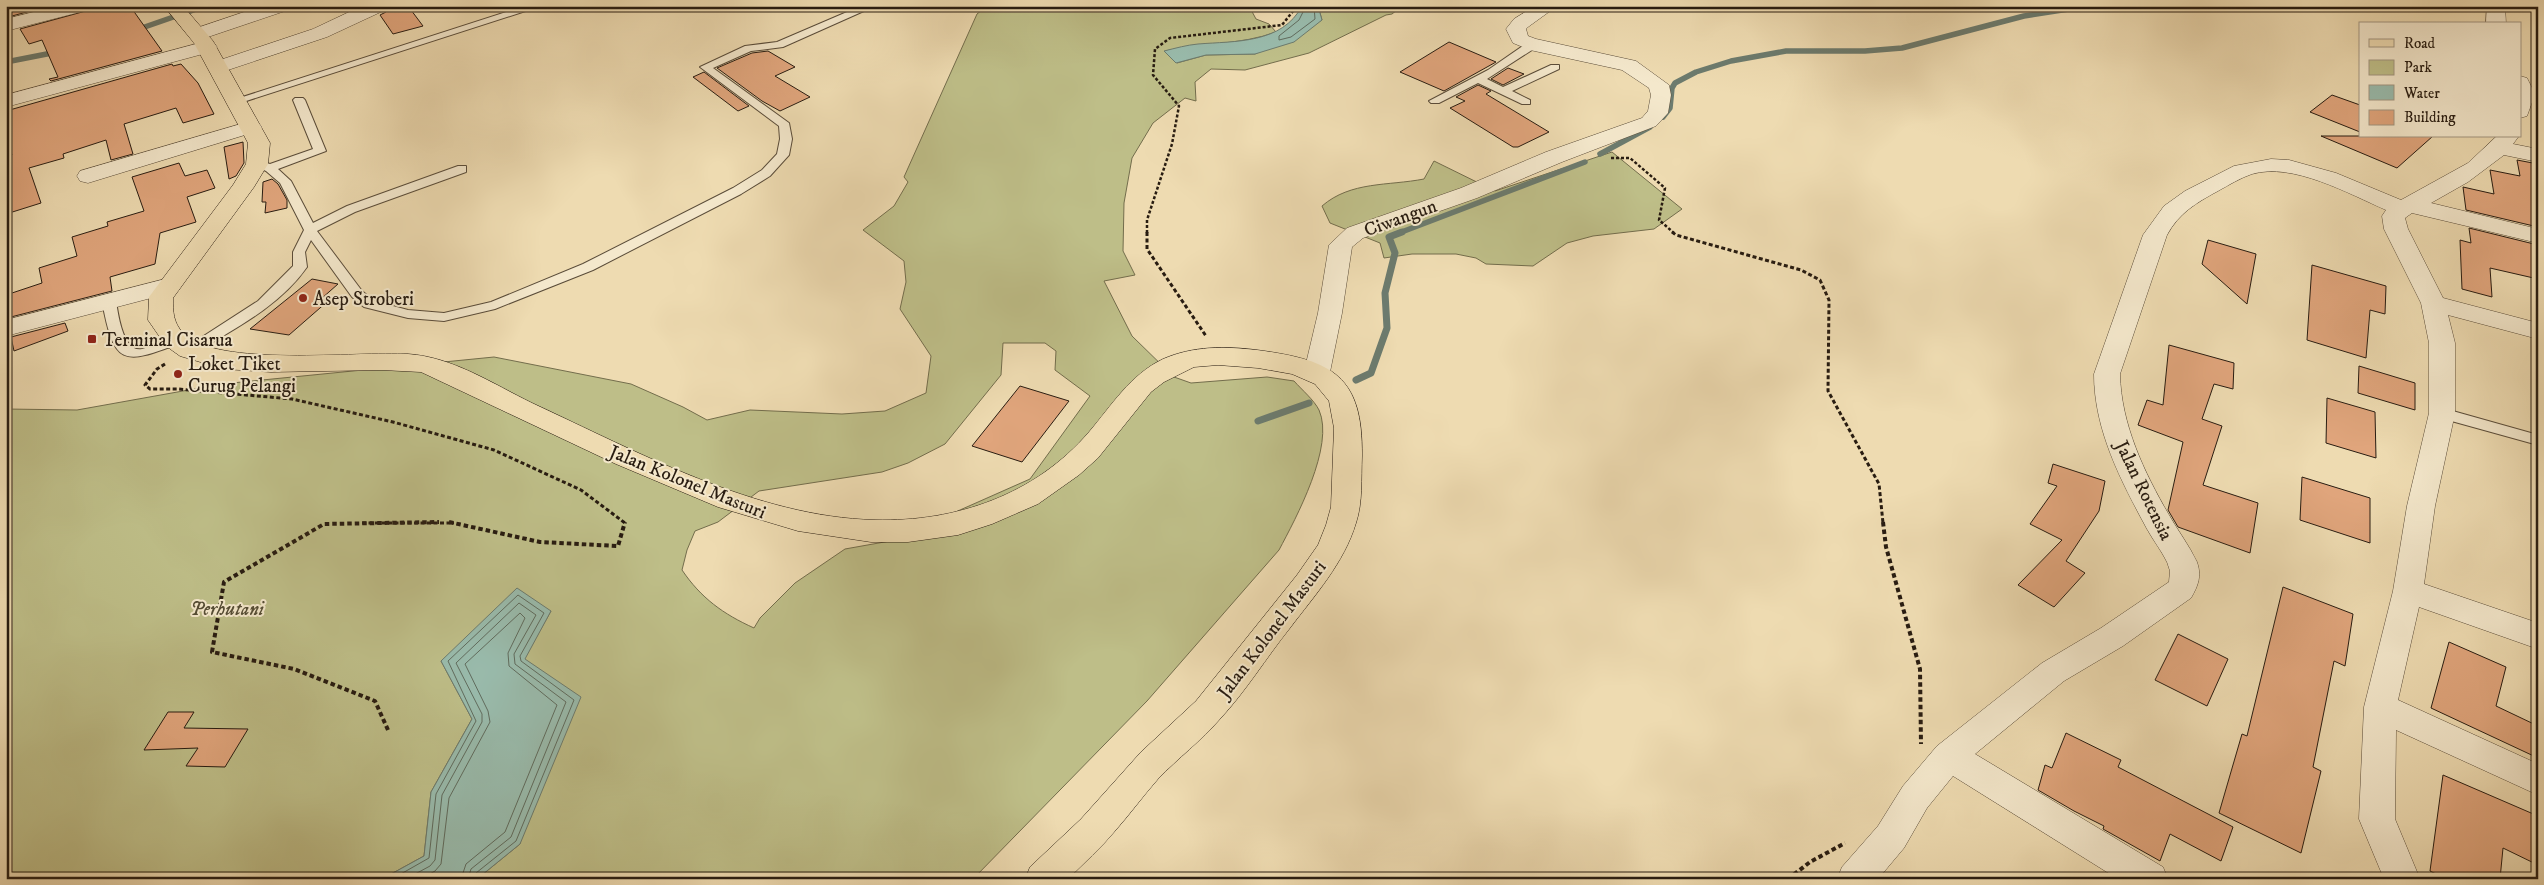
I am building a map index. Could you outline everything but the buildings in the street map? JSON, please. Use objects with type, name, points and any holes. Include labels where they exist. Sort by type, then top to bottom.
[{"type":"main road","points":[[182,345],[161,320],[161,297],[238,194],[263,166],[259,143],[251,127],[218,67],[188,24]]},
{"type":"main road","name":"Jalan Kolonel Masturi","points":[[182,345],[224,360],[271,363],[382,360],[425,364],[462,379],[527,411],[730,502],[776,517],[828,527],[905,531],[947,528],[1026,500],[1061,475],[1089,450],[1134,391],[1165,370],[1206,357],[1247,358],[1317,372],[1342,397],[1348,412],[1349,427],[1348,471],[1342,523],[1325,557],[1308,584],[1214,704],[1144,771],[1107,816],[1043,879]]},
{"type":"street","points":[[6,26],[81,6]]},
{"type":"street","points":[[6,101],[188,24],[281,6]]},
{"type":"street","points":[[218,67],[320,33],[378,6]]},
{"type":"street","points":[[1530,44],[1520,39],[1516,29],[1521,23],[1548,6]]},
{"type":"street","points":[[2496,6],[2496,22]]},
{"type":"street","name":"Ciwangun","points":[[1317,372],[1330,313],[1341,244],[1355,233],[1469,193],[1554,157],[1648,122],[1658,114],[1661,95],[1659,85],[1628,65],[1530,44]]},
{"type":"street","points":[[2522,87],[2525,94],[2522,105]]},
{"type":"street","points":[[88,176],[251,127]]},
{"type":"street","points":[[2402,879],[2377,819],[2380,708],[2408,591],[2421,506],[2442,413],[2442,343],[2433,303],[2393,220],[2395,212],[2480,165],[2505,142],[2538,156]]},
{"type":"street","name":"Jalan Rotensia","points":[[1854,879],[1891,837],[1915,796],[1933,754],[2044,679],[2112,637],[2180,590],[2184,585],[2184,569],[2141,487],[2112,422],[2106,389],[2107,374],[2155,235],[2167,214],[2188,198],[2238,172],[2265,165],[2293,168],[2321,176],[2405,207]]},
{"type":"street","points":[[2405,207],[2538,236]]},
{"type":"street","points":[[6,328],[169,286]]},
{"type":"street","points":[[2433,303],[2538,331]]},
{"type":"street","points":[[2408,591],[2538,636]]},
{"type":"street","points":[[2380,708],[2538,780]]},
{"type":"street","points":[[1933,754],[2150,879]]},
{"type":"lane","points":[[236,101],[536,6]]},
{"type":"lane","points":[[263,166],[285,181],[310,230],[357,294],[369,304],[408,314],[444,317],[495,305],[588,267],[737,192],[766,173],[783,155],[786,139],[784,125],[705,66],[749,48],[779,45],[870,6]]},
{"type":"lane","points":[[1435,101],[1478,79],[1528,48],[1530,44]]},
{"type":"lane","points":[[1503,92],[1555,67]]},
{"type":"lane","points":[[1478,79],[1526,102]]},
{"type":"lane","points":[[263,166],[320,151],[299,100]]},
{"type":"lane","points":[[109,301],[115,334],[129,352],[137,354],[182,345],[251,314],[280,290],[300,267],[299,252],[310,230],[351,209],[462,169]]},
{"type":"lane","points":[[2442,413],[2538,440]]},
{"type":"path","points":[[1206,357],[1208,338],[1147,249],[1147,220],[1172,144],[1179,106],[1153,75],[1155,49],[1170,38],[1282,25],[1297,6]]},
{"type":"path","points":[[1602,158],[1630,158],[1665,188],[1659,220],[1676,235],[1801,270],[1820,280],[1829,300],[1828,391],[1879,484],[1886,547],[1920,669],[1922,742],[1933,754]]},
{"type":"path","points":[[182,345],[158,368],[145,384],[150,389],[178,389],[292,399],[394,422],[494,450],[581,490],[625,522],[618,546],[540,542],[448,522],[324,524],[224,582],[212,652],[294,669],[375,701],[388,730]]},
{"type":"path","points":[[1788,879],[1810,862],[1852,839]]},
{"type":"green space","name":"Perhutani","points":[[987,6],[1249,6],[1256,19],[1269,24],[1276,32],[1235,42],[1165,51],[1177,63],[1206,55],[1255,54],[1322,20],[1318,6],[1402,6],[1392,14],[1386,15],[1309,53],[1245,70],[1211,69],[1195,82],[1196,101],[1185,98],[1153,123],[1132,158],[1124,203],[1123,251],[1135,275],[1104,281],[1132,336],[1174,377],[1191,383],[1267,377],[1294,381],[1319,410],[1323,425],[1318,462],[1295,520],[1279,550],[1147,701],[973,879],[477,879],[520,844],[524,659],[551,611],[441,661],[472,719],[431,792],[424,856],[382,879],[6,879],[6,409],[77,410],[222,384],[494,357],[631,384],[707,420],[750,410],[842,414],[885,411],[926,393],[931,356],[900,309],[906,282],[904,261],[863,230],[894,206],[908,182],[904,177],[977,14]],"holes":[[[1003,343],[1045,343],[1056,351],[1055,370],[1090,396],[1030,479],[890,541],[845,549],[795,583],[760,618],[754,628],[732,617],[705,597],[682,570],[687,550],[695,531],[718,522],[759,491],[882,472],[908,463],[945,444],[1001,375]]]},
{"type":"green space","points":[[1612,152],[1682,209],[1654,229],[1593,236],[1567,243],[1533,266],[1486,264],[1476,258],[1456,254],[1412,254],[1384,258],[1380,243],[1330,223],[1322,206],[1345,192],[1358,188],[1424,179],[1434,161],[1495,191]]},
{"type":"water","points":[[1302,6],[1318,6],[1322,20],[1294,42],[1255,54],[1206,55],[1176,63],[1164,51],[1194,44],[1242,41],[1270,34],[1283,28]]},
{"type":"water","points":[[517,588],[551,611],[525,659],[581,697],[520,844],[477,879],[382,879],[424,856],[431,792],[472,719],[441,661]]},
{"type":"waterway","points":[[136,30],[205,6]]},
{"type":"waterway","points":[[1663,117],[1670,108],[1672,88],[1675,83],[1696,72],[1731,61],[1786,51],[1865,51],[1902,48],[2024,16],[2088,6]]},
{"type":"waterway","points":[[6,62],[57,52]]},
{"type":"waterway","points":[[1600,154],[1650,127]]},
{"type":"waterway","points":[[1399,233],[1585,162]]},
{"type":"waterway","points":[[1356,380],[1371,373],[1387,328],[1385,293],[1395,253],[1389,237],[1402,232]]},
{"type":"waterway","points":[[1258,421],[1309,403]]},
{"type":"place","name":"Asep Stroberi","points":[[303,298]]},
{"type":"place","name":"Terminal Cisarua","points":[[92,339]]},
{"type":"place","name":"Loket Tiket Curug Pelangi","points":[[178,374]]}]
